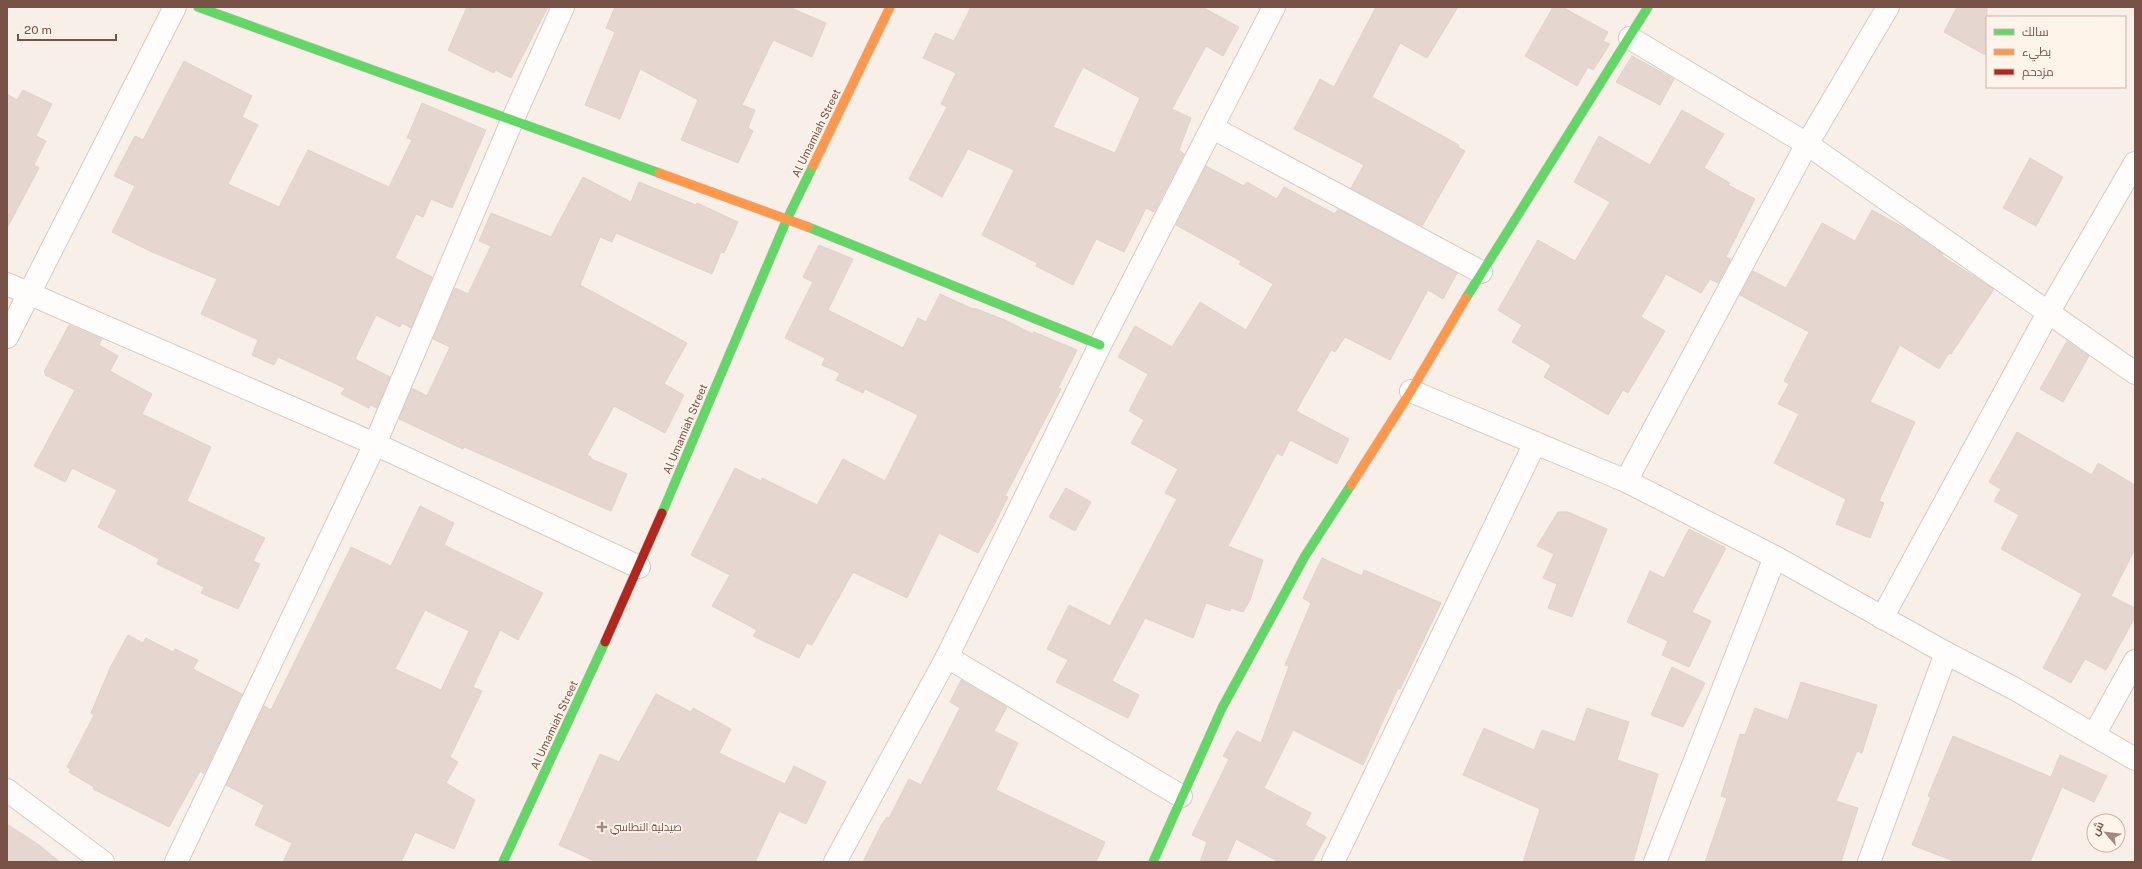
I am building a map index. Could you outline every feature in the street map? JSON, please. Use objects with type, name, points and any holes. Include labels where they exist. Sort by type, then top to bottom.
[{"type":"street","points":[[7,337],[175,7]]},
{"type":"street","points":[[198,7],[787,220],[1100,345]]},
{"type":"street","points":[[176,862],[375,444],[512,121],[563,7]]},
{"type":"street","name":"Al Umamiah Street","points":[[503,862],[639,567],[787,220],[890,7]]},
{"type":"street","points":[[835,862],[947,657],[1100,345],[1274,7]]},
{"type":"street","points":[[1153,862],[1181,796],[1222,708],[1305,556],[1411,391],[1481,272],[1630,38],[1648,7]]},
{"type":"street","points":[[1626,481],[1807,144],[1888,7]]},
{"type":"street","points":[[1630,38],[1807,144],[2135,373]]},
{"type":"street","points":[[1213,128],[1481,272]]},
{"type":"street","points":[[1882,618],[2048,313],[2135,163]]},
{"type":"street","points":[[7,284],[29,295],[375,444],[639,567]]},
{"type":"street","points":[[1411,391],[1626,481],[1775,557],[1882,618],[2015,689],[2135,759]]},
{"type":"street","points":[[1333,862],[1535,443]]},
{"type":"street","points":[[1655,862],[1775,557]]},
{"type":"street","points":[[1869,862],[1946,653]]},
{"type":"street","points":[[947,657],[1181,796]]},
{"type":"street","points":[[2094,735],[2135,661]]},
{"type":"street","points":[[7,790],[103,862]]},
{"type":"building","points":[[467,7],[548,7],[511,78],[495,70],[494,73],[448,50]]},
{"type":"building","points":[[615,7],[789,7],[826,23],[812,57],[773,40],[742,105],[755,110],[748,128],[753,131],[738,163],[681,140],[698,100],[640,69],[620,119],[585,105],[615,32],[606,28]]},
{"type":"building","points":[[971,7],[1202,7],[1239,27],[1223,56],[1206,46],[1172,109],[1191,118],[1179,150],[1184,154],[1154,212],[1146,208],[1124,252],[1096,239],[1073,285],[1036,266],[1037,263],[982,235],[1014,170],[968,149],[942,197],[909,179],[947,107],[941,104],[956,73],[923,58],[935,33],[954,41]],"holes":[[[1083,67],[1140,98],[1115,153],[1053,127]]]},
{"type":"building","points":[[1376,7],[1458,7],[1427,58],[1400,43],[1372,97],[1459,145],[1458,147],[1465,151],[1422,226],[1351,188],[1364,165],[1294,129],[1320,79],[1334,87]]},
{"type":"building","points":[[1553,7],[1562,7],[1608,32],[1603,41],[1610,44],[1593,70],[1588,67],[1577,86],[1525,56]]},
{"type":"building","points":[[1957,7],[1987,7],[1986,55],[1944,32]]},
{"type":"building","points":[[1632,56],[1674,79],[1660,105],[1616,82]]},
{"type":"building","points":[[184,61],[252,96],[242,117],[258,125],[228,184],[279,207],[308,150],[389,187],[412,140],[407,138],[422,103],[486,130],[452,208],[431,199],[423,217],[416,214],[395,258],[432,277],[411,328],[402,323],[400,327],[376,315],[355,359],[390,377],[377,408],[370,405],[369,408],[341,394],[345,388],[278,357],[274,365],[252,355],[258,340],[201,314],[217,279],[152,252],[112,232],[135,186],[114,176],[135,136],[143,140]]},
{"type":"building","points":[[23,90],[52,104],[36,136],[46,141],[34,165],[39,168],[7,228],[7,94],[17,100]]},
{"type":"building","points":[[1682,110],[1724,134],[1704,168],[1730,183],[1728,185],[1755,199],[1726,257],[1731,259],[1718,283],[1710,279],[1701,293],[1666,274],[1641,317],[1665,331],[1628,393],[1623,390],[1608,415],[1544,377],[1551,365],[1512,342],[1522,325],[1498,310],[1538,240],[1575,261],[1610,202],[1574,182],[1599,136],[1650,165]]},
{"type":"building","points":[[2030,158],[2063,177],[2036,226],[2003,208]]},
{"type":"building","points":[[1206,166],[1244,186],[1247,182],[1277,199],[1284,187],[1335,214],[1338,209],[1457,273],[1443,299],[1428,290],[1390,360],[1345,337],[1335,352],[1331,350],[1296,411],[1349,439],[1337,464],[1290,440],[1282,456],[1277,453],[1228,546],[1263,560],[1250,600],[1243,612],[1231,608],[1230,611],[1206,603],[1193,638],[1145,618],[1112,681],[1139,695],[1128,718],[1056,682],[1068,660],[1047,649],[1069,605],[1110,626],[1177,499],[1165,493],[1178,469],[1131,443],[1144,420],[1129,411],[1148,374],[1118,357],[1135,326],[1172,347],[1200,302],[1246,330],[1273,284],[1239,264],[1241,261],[1176,225]]},
{"type":"building","points":[[583,177],[631,202],[639,182],[696,205],[697,203],[738,222],[724,253],[721,252],[712,274],[616,233],[612,242],[600,237],[580,285],[687,343],[664,384],[684,395],[665,433],[614,406],[587,455],[591,457],[591,459],[627,474],[611,511],[464,447],[463,449],[399,419],[412,388],[427,396],[450,347],[433,339],[455,288],[468,294],[491,246],[479,241],[491,213],[551,237]]},
{"type":"building","points":[[1872,210],[1910,231],[1943,254],[1942,256],[1994,289],[1951,354],[1949,353],[1939,369],[1900,345],[1870,402],[1915,422],[1879,501],[1884,503],[1870,538],[1836,524],[1846,499],[1774,463],[1799,414],[1778,404],[1789,384],[1784,381],[1809,332],[1740,295],[1753,271],[1786,288],[1822,223],[1855,241]]},
{"type":"building","points":[[819,245],[853,259],[828,310],[903,348],[918,318],[926,322],[940,294],[973,309],[974,308],[1005,320],[1033,334],[1034,332],[1077,350],[1058,388],[1061,389],[1005,496],[1008,497],[978,553],[939,533],[907,598],[853,572],[812,645],[807,643],[799,658],[753,636],[757,630],[712,606],[730,575],[691,555],[735,468],[761,481],[762,478],[817,505],[843,459],[885,481],[918,415],[865,389],[863,393],[836,380],[840,373],[822,365],[825,358],[785,338],[813,282],[803,277]]},
{"type":"building","points":[[69,325],[102,339],[99,345],[118,356],[110,371],[152,394],[142,414],[211,447],[187,501],[265,538],[253,561],[260,564],[238,609],[201,593],[204,587],[157,564],[159,559],[98,527],[117,490],[72,468],[65,482],[34,466],[75,390],[45,375],[46,373],[44,372]]},
{"type":"building","points":[[2067,341],[2089,356],[2063,402],[2040,389]]},
{"type":"building","points":[[2017,432],[2092,475],[2098,463],[2135,485],[2135,549],[2111,596],[2135,608],[2135,617],[2106,670],[2085,659],[2071,683],[2043,668],[2082,594],[2001,549],[2019,515],[1994,501],[2001,489],[1989,482]]},
{"type":"building","points":[[1066,488],[1091,502],[1075,531],[1049,517]]},
{"type":"building","points":[[420,506],[454,523],[444,545],[543,593],[518,640],[500,630],[473,687],[482,691],[450,757],[458,762],[446,783],[475,800],[454,849],[415,832],[401,862],[283,862],[292,843],[255,825],[264,805],[226,785],[264,706],[271,710],[351,547],[391,566]],"holes":[[[425,610],[469,631],[441,690],[395,669]]]},
{"type":"building","points":[[1558,512],[1568,512],[1607,529],[1572,617],[1548,608],[1557,584],[1543,578],[1554,554],[1537,546]]},
{"type":"building","points":[[1689,529],[1726,548],[1692,612],[1711,621],[1689,667],[1662,655],[1668,641],[1627,622],[1650,571],[1664,578]]},
{"type":"building","points":[[1322,558],[1362,576],[1364,570],[1441,603],[1400,689],[1398,688],[1363,765],[1293,730],[1264,788],[1311,813],[1305,825],[1326,837],[1312,862],[1279,862],[1236,839],[1226,862],[1200,862],[1207,842],[1192,835],[1229,759],[1223,756],[1237,731],[1261,743],[1289,666],[1285,665],[1311,603],[1303,598]]},
{"type":"building","points":[[128,635],[143,643],[146,638],[173,652],[175,649],[198,660],[193,669],[242,694],[204,774],[200,771],[169,827],[93,789],[94,787],[69,772],[71,769],[67,767],[94,715],[91,713],[110,668]]},
{"type":"building","points":[[1672,667],[1705,683],[1683,727],[1651,715]]},
{"type":"building","points":[[961,680],[1007,707],[994,731],[1018,743],[996,790],[1105,842],[1096,862],[863,862],[882,824],[887,817],[889,818],[909,779],[921,785],[960,708],[950,702]]},
{"type":"building","points":[[1801,682],[1877,705],[1862,753],[1857,751],[1836,801],[1858,808],[1841,862],[1705,862],[1727,798],[1721,796],[1740,734],[1745,735],[1755,708],[1788,720]]},
{"type":"building","points":[[656,694],[691,712],[693,708],[731,729],[719,753],[785,784],[794,766],[826,782],[806,824],[779,811],[755,862],[597,862],[559,845],[600,754],[619,762]]},
{"type":"building","points":[[1587,708],[1629,722],[1617,760],[1658,774],[1633,862],[1523,862],[1540,809],[1463,775],[1484,728],[1534,750],[1542,730],[1575,742]]},
{"type":"building","points":[[1953,736],[2051,777],[2060,755],[2107,776],[2094,802],[2062,787],[2030,862],[1956,862],[1912,845],[1931,797],[1928,796]]},
{"type":"building","points":[[7,824],[39,845],[60,862],[7,862]]},
{"type":"traffic: fast","points":[[198,7],[659,173]]},
{"type":"traffic: fast","points":[[1466,298],[1648,7]]},
{"type":"traffic: fast","points":[[662,513],[787,219],[813,166]]},
{"type":"traffic: fast","points":[[808,227],[1100,345]]},
{"type":"traffic: fast","points":[[1153,862],[1222,708],[1305,556],[1351,485]]},
{"type":"traffic: fast","points":[[503,862],[605,642]]},
{"type":"traffic: slow","points":[[813,166],[890,7]]},
{"type":"traffic: slow","points":[[659,173],[808,227]]},
{"type":"traffic: slow","points":[[1351,485],[1411,391],[1466,298]]},
{"type":"traffic: jam","points":[[605,642],[662,513]]},
{"type":"place","name":"صيدلية النطاسي","points":[[602,827]]}]
